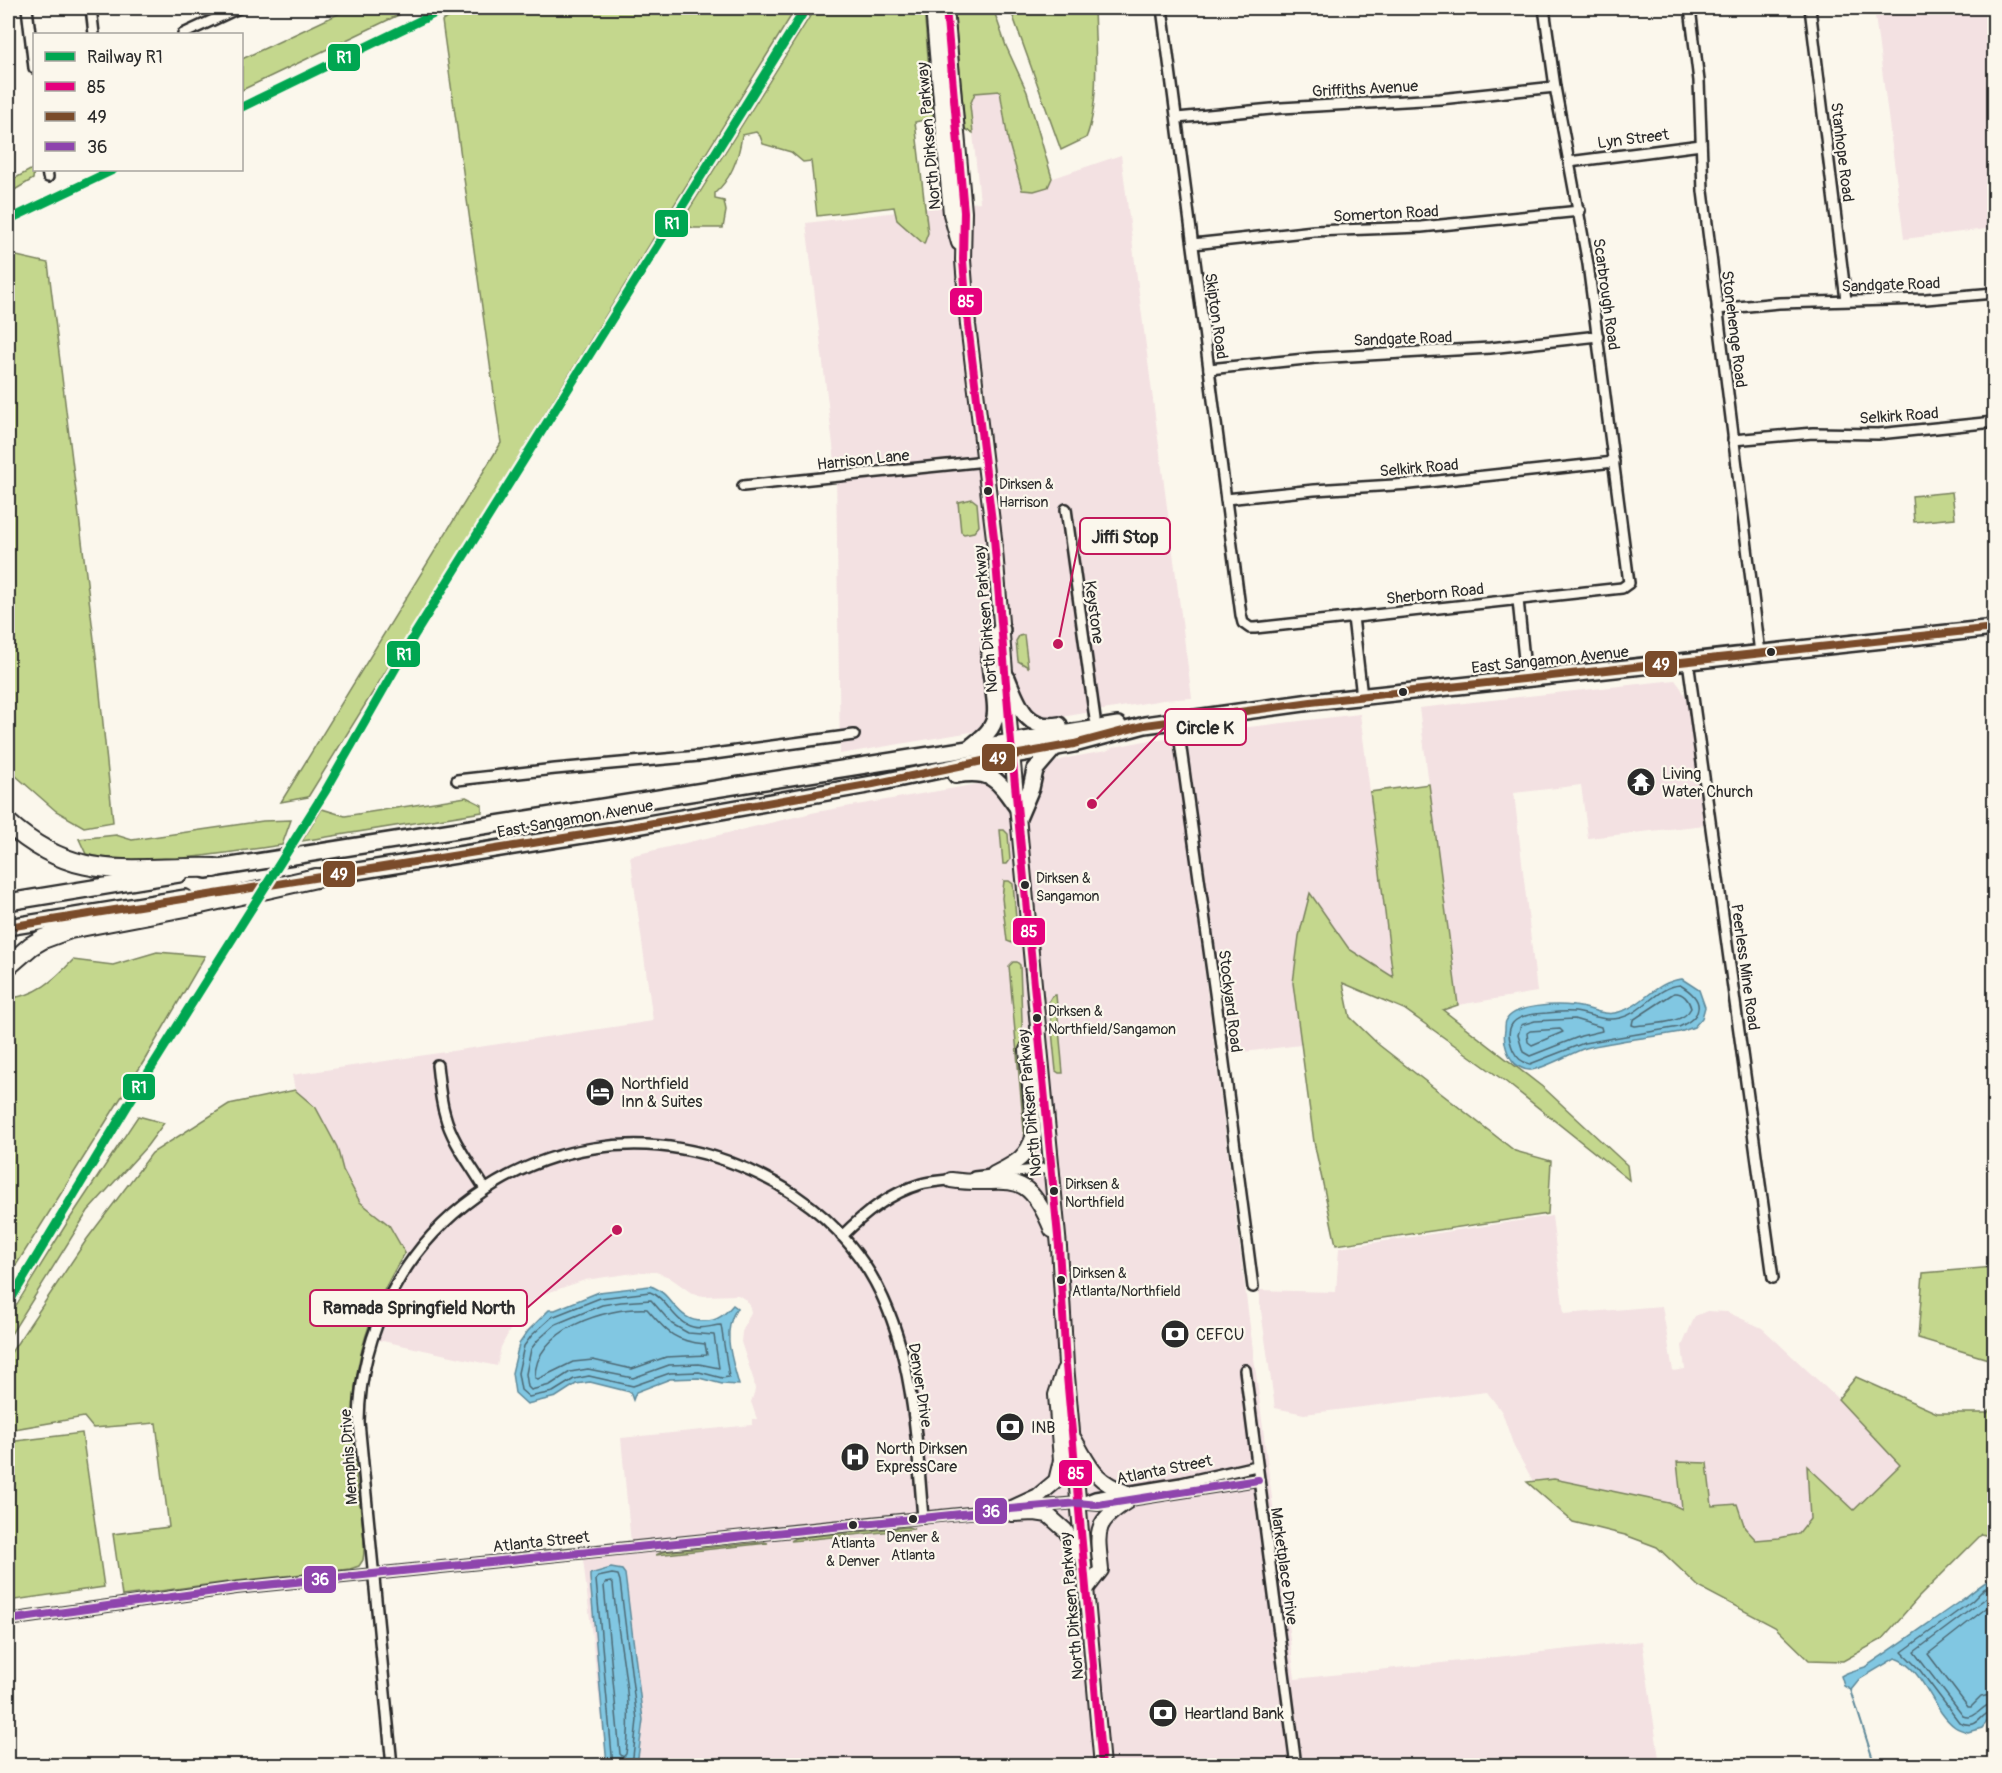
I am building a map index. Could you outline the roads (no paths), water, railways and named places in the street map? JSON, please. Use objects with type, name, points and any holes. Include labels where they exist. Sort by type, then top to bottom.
[{"type":"highway","points":[[8,824],[40,849],[69,862],[87,866],[117,869],[215,868]]},
{"type":"highway","points":[[8,966],[31,946],[58,932],[198,901],[318,878]]},
{"type":"main road","name":"East Sangamon Avenue","points":[[8,902],[969,748],[1054,748],[1145,725],[1177,720],[1362,697],[1995,627]]},
{"type":"main road","points":[[969,748],[987,734],[996,716],[990,649],[997,634],[1002,630]]},
{"type":"main road","points":[[1007,678],[1020,708],[1027,717],[1042,726],[1095,719],[1111,725]]},
{"type":"main road","name":"East Sangamon Avenue","points":[[318,878],[614,830],[873,784],[1111,725],[1145,725]]},
{"type":"main road","points":[[873,784],[906,785],[981,773],[999,782],[1018,811],[1031,788],[1035,770],[1054,748]]},
{"type":"main road","points":[[8,927],[198,901]]},
{"type":"street","points":[[27,8],[33,59]]},
{"type":"street","points":[[91,8],[94,33]]},
{"type":"street","points":[[185,33],[239,8]]},
{"type":"street","name":"North Dirksen Parkway","points":[[933,8],[951,214],[963,260]]},
{"type":"street","name":"North Dirksen Parkway","points":[[946,8],[964,212],[963,260],[969,331],[986,461],[1007,678],[1059,1246],[1066,1365],[1102,1766]]},
{"type":"street","name":"Skipton Road","points":[[1162,8],[1241,615],[1246,626]]},
{"type":"street","name":"Scarbrough Road","points":[[1544,8],[1555,87],[1580,211],[1598,336],[1628,570],[1627,586]]},
{"type":"street","name":"Stonehenge Road","points":[[1690,8],[1700,81],[1703,191],[1760,653]]},
{"type":"street","name":"Stanhope Road","points":[[1810,8],[1846,300]]},
{"type":"street","name":"Griffiths Avenue","points":[[1177,118],[1281,108],[1440,99],[1555,87]]},
{"type":"street","name":"Lyn Street","points":[[1569,162],[1701,145]]},
{"type":"street","name":"Somerton Road","points":[[1193,244],[1314,231],[1421,227],[1580,211]]},
{"type":"street","name":"Sandgate Road","points":[[1717,309],[1779,303],[1926,299],[1995,293]]},
{"type":"street","name":"Sandgate Road","points":[[1209,369],[1315,358],[1469,350],[1598,336]]},
{"type":"street","name":"Selkirk Road","points":[[1733,440],[1813,433],[1899,432],[1995,422]]},
{"type":"street","name":"Harrison Lane","points":[[743,486],[986,461]]},
{"type":"street","name":"Selkirk Road","points":[[1226,500],[1314,490],[1410,484],[1614,462]]},
{"type":"street","name":"Keystone","points":[[1066,509],[1095,719]]},
{"type":"street","name":"Sherborn Road","points":[[1246,626],[1255,628],[1627,586]]},
{"type":"street","points":[[1518,600],[1526,679]]},
{"type":"street","points":[[1353,617],[1362,697]]},
{"type":"street","name":"Peerless Mine Road","points":[[1688,661],[1773,1278]]},
{"type":"street","name":"Stockyard Road","points":[[1177,720],[1253,1287]]},
{"type":"street","points":[[457,780],[710,755],[854,735]]},
{"type":"street","points":[[994,1174],[1019,1160],[1028,1152],[1031,1145],[1034,1135],[1026,1050],[1039,1029]]},
{"type":"street","points":[[436,1065],[442,1103],[449,1127],[456,1143],[485,1189]]},
{"type":"street","name":"Memphis Drive","points":[[392,1766],[359,1422],[359,1402],[371,1342],[388,1298],[412,1258],[442,1223],[485,1189],[527,1166],[570,1153],[621,1145],[659,1145],[711,1156],[763,1175],[806,1203],[842,1236]]},
{"type":"street","points":[[842,1236],[873,1209],[897,1193],[923,1183],[1051,1168]]},
{"type":"street","points":[[951,1180],[972,1183],[1010,1181],[1026,1188],[1044,1209],[1059,1246]]},
{"type":"street","name":"Denver Drive","points":[[842,1236],[851,1246],[882,1296],[896,1327],[910,1386],[923,1518]]},
{"type":"street","points":[[1010,1509],[1038,1496],[1056,1480],[1061,1460],[1056,1395],[1066,1365]]},
{"type":"street","name":"Marketplace Drive","points":[[1245,1370],[1296,1766]]},
{"type":"street","points":[[1072,1436],[1093,1472],[1101,1481],[1126,1496],[1102,1522],[1097,1537],[1101,1570],[1087,1588]]},
{"type":"street","name":"Atlanta Street","points":[[8,1620],[225,1589],[373,1573],[994,1510],[1078,1503],[1098,1505],[1126,1496],[1256,1466]]},
{"type":"street","name":"Atlanta Street","points":[[1126,1496],[1258,1480]]},
{"type":"street","points":[[994,1510],[1012,1514],[1048,1515],[1065,1530],[1084,1563]]},
{"type":"street","points":[[1101,1749],[1111,1766]]},
{"type":"water","points":[[1682,979],[1699,990],[1705,1007],[1702,1018],[1694,1027],[1680,1032],[1586,1048],[1531,1070],[1517,1066],[1508,1053],[1504,1034],[1505,1023],[1510,1015],[1517,1011],[1537,1006],[1558,1005],[1580,1007],[1602,1013],[1619,1012],[1635,1005],[1656,989]]},
{"type":"water","points":[[650,1286],[664,1294],[687,1317],[695,1320],[714,1320],[733,1305],[737,1308],[730,1326],[729,1346],[739,1385],[722,1384],[699,1378],[670,1379],[636,1392],[633,1400],[630,1392],[590,1382],[576,1384],[556,1397],[527,1404],[515,1393],[512,1373],[519,1344],[528,1331],[549,1310],[555,1310],[599,1292]]},
{"type":"water","points":[[611,1568],[622,1570],[625,1574],[643,1720],[637,1765],[607,1765],[590,1574]]},
{"type":"water","points":[[1993,1578],[1994,1713],[1982,1728],[1968,1732],[1955,1727],[1940,1710],[1913,1670],[1895,1658],[1860,1679],[1851,1690],[1844,1686],[1841,1676],[1865,1667]]},
{"type":"waterway","points":[[1851,1690],[1875,1766]]},
{"type":"rail line","name":"R1","points":[[243,107],[446,8]]},
{"type":"rail line","name":"R1","points":[[8,1304],[131,1100],[326,790],[415,634],[806,8]]},
{"type":"rail line","name":"R1","points":[[8,220],[111,171]]},
{"type":"place","name":"Dirksen & Harrison","points":[[988,491]]},
{"type":"place","name":"Jiffi Stop","points":[[1058,644]]},
{"type":"place","name":"Living Water Church","points":[[1641,782]]},
{"type":"place","name":"Circle K","points":[[1092,804]]},
{"type":"place","name":"Dirksen & Sangamon","points":[[1025,885]]},
{"type":"place","name":"Dirksen & Northfield/Sangamon","points":[[1037,1018]]},
{"type":"place","name":"Northfield Inn & Suites","points":[[600,1092]]},
{"type":"place","name":"Dirksen & Northfield","points":[[1054,1191]]},
{"type":"place","name":"Ramada Springfield North","points":[[617,1230]]},
{"type":"place","name":"Dirksen & Atlanta/Northfield","points":[[1061,1280]]},
{"type":"place","name":"CEFCU","points":[[1175,1334]]},
{"type":"place","name":"INB","points":[[1010,1427]]},
{"type":"place","name":"North Dirksen ExpressCare","points":[[855,1457]]},
{"type":"place","name":"Denver & Atlanta","points":[[913,1519]]},
{"type":"place","name":"Atlanta & Denver","points":[[853,1525]]},
{"type":"place","name":"Heartland Bank","points":[[1163,1713]]}]
